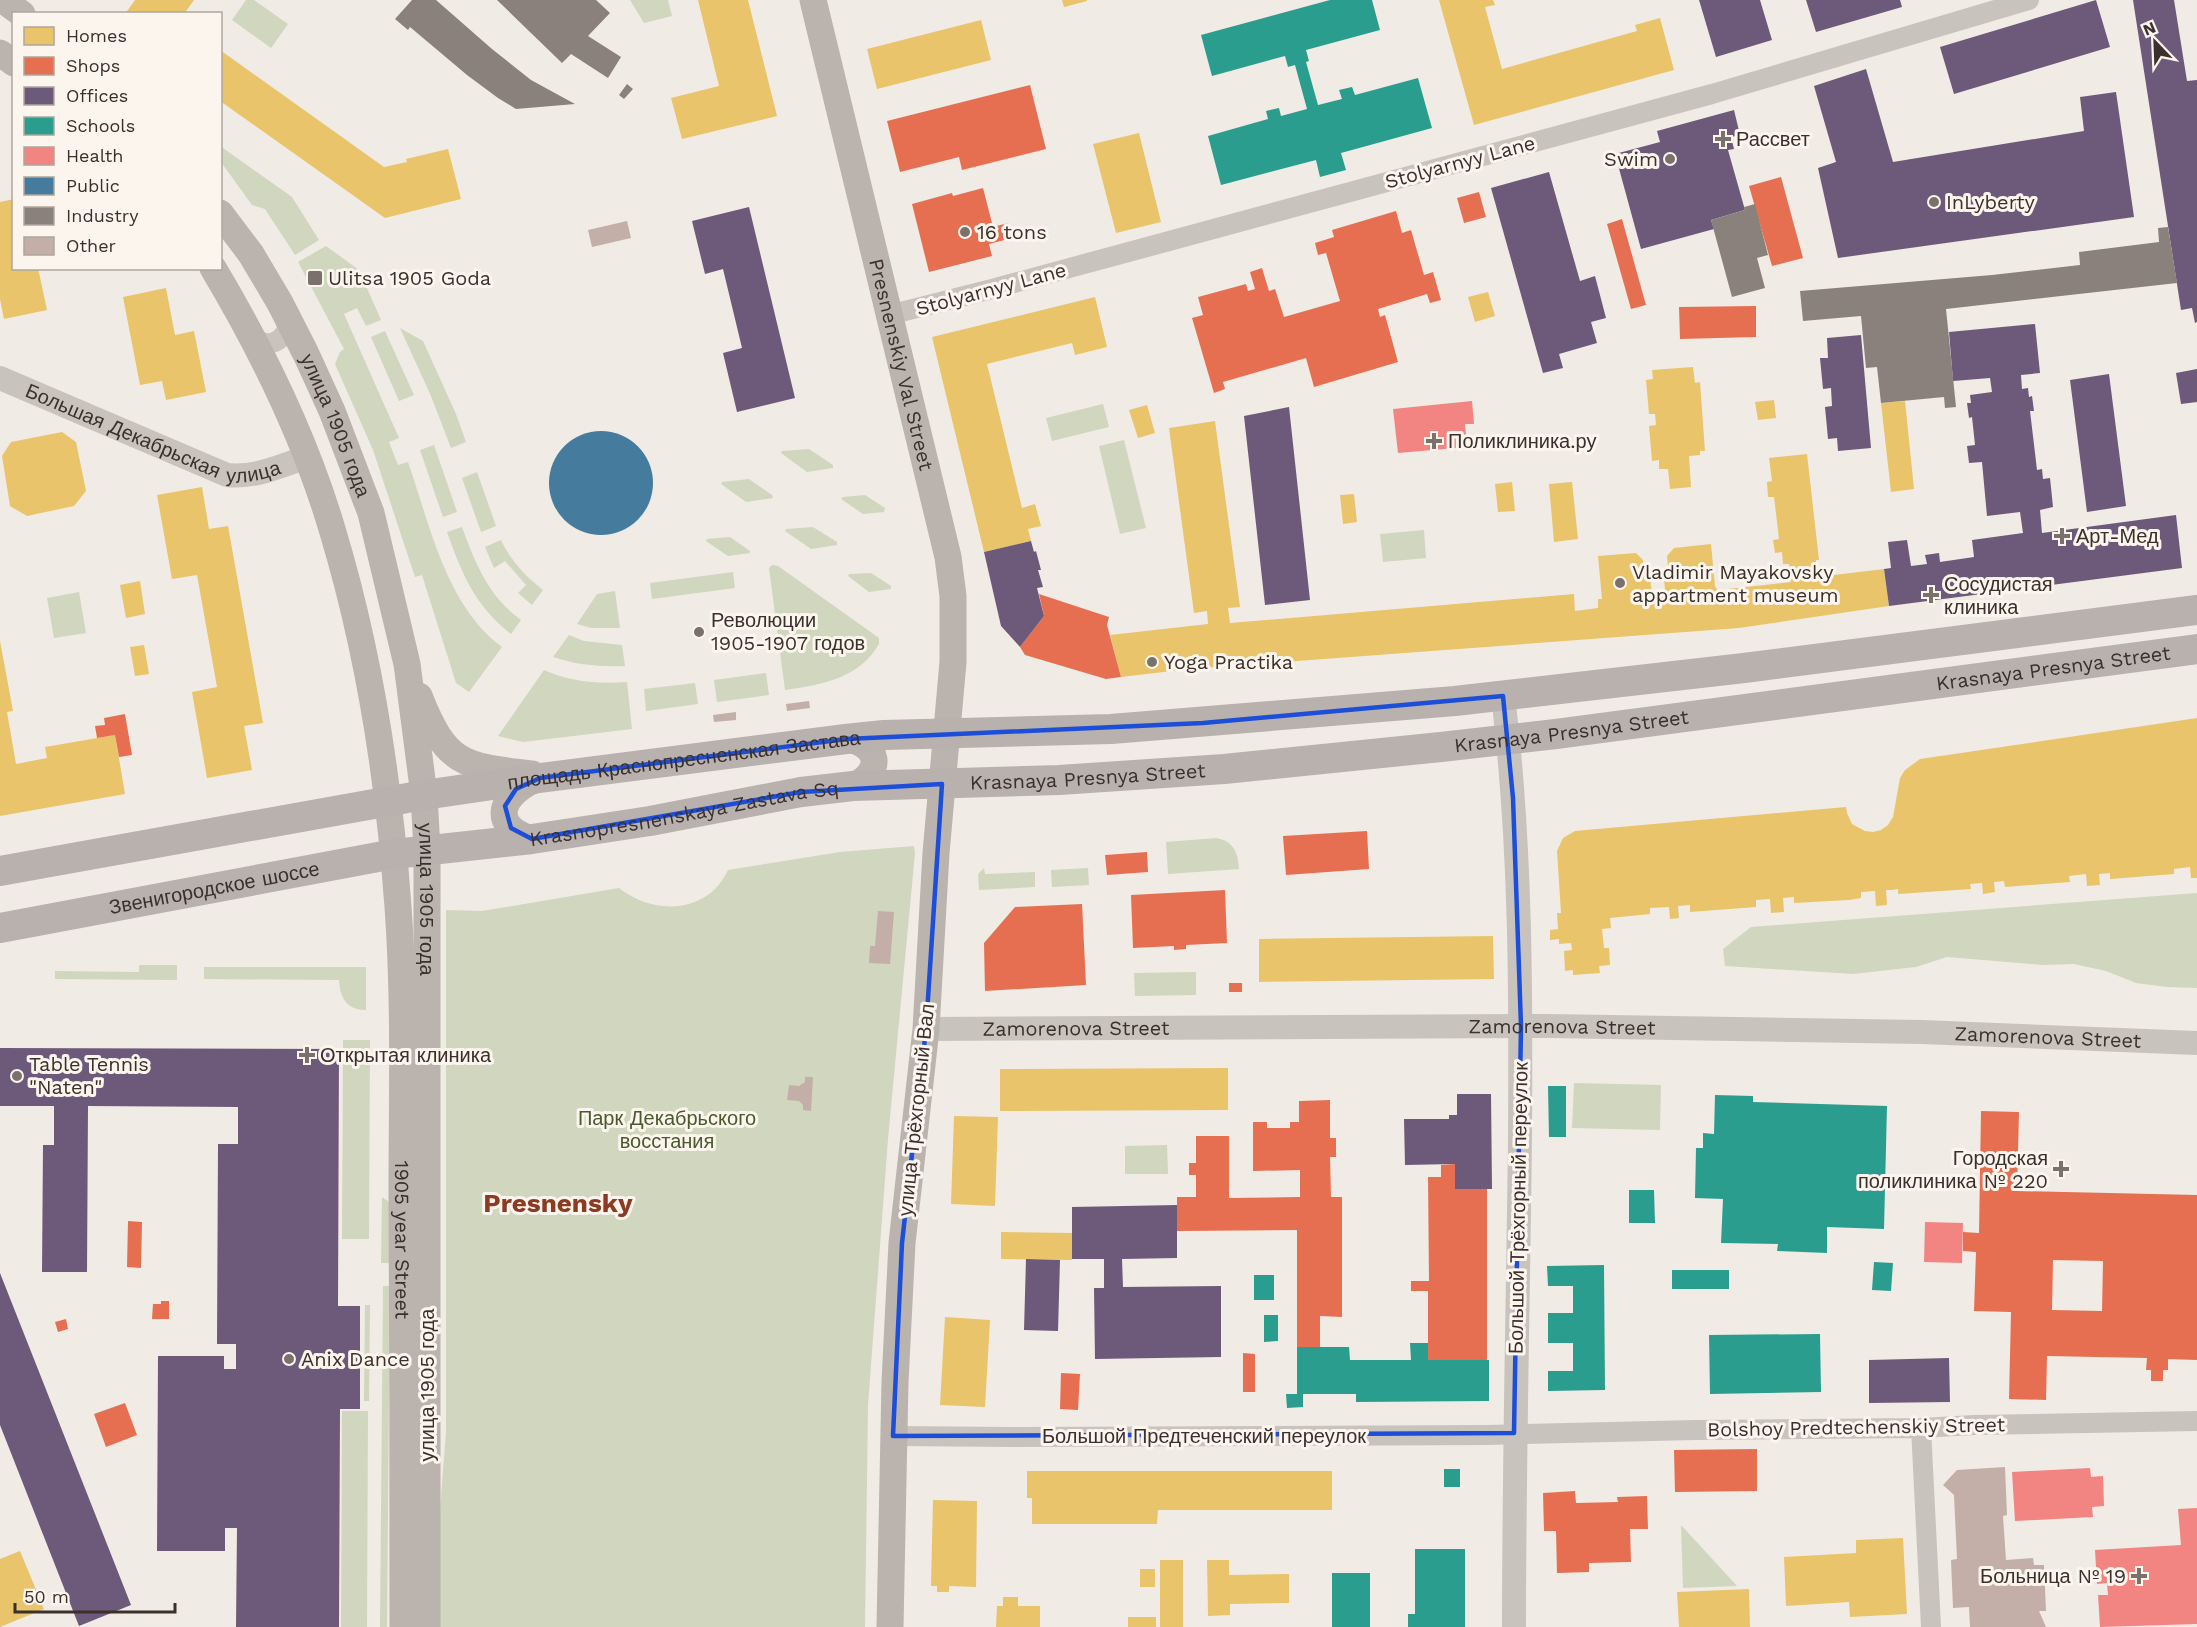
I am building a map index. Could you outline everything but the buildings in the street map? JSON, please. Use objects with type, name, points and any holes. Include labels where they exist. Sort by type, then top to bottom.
[{"type":"main road","points":[[3,0],[19,12]]},
{"type":"main road","name":"Presnenskiy Val Street","points":[[813,0],[948,557],[953,596],[952,662],[942,784]]},
{"type":"main road","name":"улица 1905 года","points":[[222,216],[251,254],[286,315],[332,411],[371,513],[407,664],[424,795],[427,850],[427,1627]]},
{"type":"main road","name":"улица 1905 года","points":[[214,270],[250,333],[294,427],[332,525],[360,636],[378,735],[394,854]]},
{"type":"main road","points":[[294,427],[294,412],[305,400],[320,400],[332,411]]},
{"type":"main road","name":"Krasnaya Presnya Street","points":[[945,733],[1111,729],[1203,723],[1503,696],[2197,610]]},
{"type":"main road","name":"Krasnaya Presnya Street","points":[[942,784],[1059,780],[1224,769],[1508,740],[2197,649]]},
{"type":"main road","points":[[407,664],[425,711],[436,732],[446,748],[458,758],[470,765],[546,777]]},
{"type":"main road","name":"площадь Краснопресненская Застава","points":[[424,795],[846,739],[945,733]]},
{"type":"main road","points":[[846,739],[857,740],[866,745],[873,754],[874,766],[870,775],[863,782],[852,786]]},
{"type":"main road","points":[[532,839],[519,835],[511,828],[504,815],[505,806],[516,789],[526,783],[546,777]]},
{"type":"main road","name":"Krasnopresnenskaya Zastava Sq","points":[[427,850],[532,839],[650,821],[801,792],[852,786],[942,784]]},
{"type":"main road","name":"улица Трёхгорный Вал","points":[[890,1627],[893,1436],[902,1243],[926,1029],[942,784]]},
{"type":"main road","points":[[0,871],[424,795]]},
{"type":"main road","name":"Звенигородское шоссе","points":[[0,928],[394,854],[427,850]]},
{"type":"main road","name":"1905 year Street","points":[[394,854],[402,1017],[403,1627]]},
{"type":"street","name":"Stolyarnyy Lane","points":[[889,315],[992,290],[1691,100],[2029,0]]},
{"type":"street","points":[[250,333],[255,340],[262,343],[277,342],[287,330],[286,315]]},
{"type":"street","name":"Большая Декабрьская улица","points":[[0,378],[227,475],[243,477],[255,475],[307,457]]},
{"type":"street","name":"Большой Трёхгорный переулок","points":[[1503,696],[1508,740],[1517,893],[1521,1026],[1514,1433],[1514,1627]]},
{"type":"street","name":"Zamorenova Street","points":[[926,1029],[1521,1026],[1922,1032],[2197,1043]]},
{"type":"street","name":"Bolshoy Predtechenskiy Street","points":[[1514,1433],[1921,1428],[2197,1421]]},
{"type":"street","points":[[1921,1428],[1931,1627]]},
{"type":"street","name":"Большой Предтеченский переулок","points":[[893,1436],[1487,1435],[1514,1433]]},
{"type":"highlighted area","points":[[1503,696],[1513,798],[1521,1026],[1514,1433],[893,1436],[902,1243],[926,1029],[942,784],[801,792],[532,839],[511,828],[505,806],[516,789],[540,778],[846,739],[1203,723]]},
{"type":"green space","points":[[246,0],[254,0],[288,24],[271,48],[232,20]]},
{"type":"green space","points":[[630,0],[668,0],[672,16],[644,23]]},
{"type":"green space","points":[[222,147],[292,197],[319,240],[295,255],[265,209],[252,205],[222,163]]},
{"type":"green space","points":[[326,246],[359,270],[381,320],[366,326],[357,308],[344,314],[399,438],[389,442],[398,465],[408,462],[442,563],[453,587],[483,630],[502,647],[469,692],[456,683],[422,575],[415,577],[373,450],[335,364],[340,352],[344,349],[298,262]]},
{"type":"green space","points":[[400,328],[423,341],[466,442],[451,448],[431,396]]},
{"type":"green space","points":[[385,331],[414,395],[399,401],[371,337]]},
{"type":"green space","points":[[1103,404],[1109,427],[1052,441],[1046,418]]},
{"type":"green space","points":[[1124,440],[1146,528],[1120,534],[1099,446]]},
{"type":"green space","points":[[434,445],[457,512],[443,517],[420,450]]},
{"type":"green space","points":[[809,449],[833,465],[833,468],[807,472],[781,453],[782,451]]},
{"type":"green space","points":[[477,472],[496,526],[481,532],[462,478]]},
{"type":"green space","points":[[749,479],[773,498],[746,502],[721,484]]},
{"type":"green space","points":[[865,495],[885,508],[884,512],[863,514],[841,499]]},
{"type":"green space","points":[[462,527],[484,578],[500,601],[521,620],[511,634],[479,600],[458,562],[447,532]]},
{"type":"green space","points":[[813,527],[837,542],[837,545],[811,549],[785,531],[786,529]]},
{"type":"green space","points":[[1424,530],[1426,558],[1383,562],[1380,534]]},
{"type":"green space","points":[[730,537],[750,553],[728,556],[706,541],[707,539]]},
{"type":"green space","points":[[501,540],[519,568],[543,590],[532,605],[518,593],[526,585],[505,561],[494,568],[485,547]]},
{"type":"green space","points":[[772,565],[778,566],[879,638],[879,644],[871,656],[861,665],[838,678],[785,690],[769,568]]},
{"type":"green space","points":[[733,572],[735,588],[652,599],[650,583]]},
{"type":"green space","points":[[871,573],[891,586],[891,589],[869,592],[848,576],[849,574]]},
{"type":"green space","points":[[615,591],[620,628],[591,628],[577,624],[597,594]]},
{"type":"green space","points":[[79,592],[86,633],[54,638],[47,598]]},
{"type":"green space","points":[[569,635],[584,641],[622,645],[625,666],[589,665],[553,657]]},
{"type":"green space","points":[[544,670],[584,681],[627,682],[632,729],[523,742],[498,736]]},
{"type":"green space","points":[[766,673],[769,695],[717,702],[714,680]]},
{"type":"green space","points":[[695,683],[698,704],[646,711],[644,689]]},
{"type":"green space","points":[[1216,838],[1227,842],[1234,849],[1239,869],[1168,874],[1166,842]]},
{"type":"green space","name":"Парк Декабрьского восстания","points":[[914,846],[888,1139],[868,1405],[865,1627],[438,1627],[438,1534],[446,1432],[446,910],[482,911],[619,888],[647,903],[678,906],[693,903],[707,896],[719,885],[728,870],[840,852]]},
{"type":"green space","points":[[984,868],[985,874],[1035,872],[1035,887],[979,890],[978,874]]},
{"type":"green space","points":[[1088,868],[1089,885],[1052,887],[1051,870]]},
{"type":"green space","points":[[2197,893],[2197,988],[2136,983],[2106,971],[2074,964],[2043,965],[1947,957],[1916,967],[1853,974],[1725,966],[1723,949],[1751,927]]},
{"type":"green space","points":[[139,965],[177,965],[177,980],[55,979],[55,971],[139,972]]},
{"type":"green space","points":[[204,967],[366,967],[366,1010],[353,1008],[345,1001],[339,980],[204,979]]},
{"type":"green space","points":[[1196,972],[1196,995],[1135,996],[1134,973]]},
{"type":"green space","points":[[343,1040],[370,1040],[369,1239],[342,1239]]},
{"type":"green space","points":[[1574,1083],[1661,1085],[1660,1130],[1572,1128]]},
{"type":"green space","points":[[1167,1145],[1168,1174],[1125,1174],[1125,1146]]},
{"type":"green space","points":[[382,1197],[390,1203],[389,1263],[381,1263]]},
{"type":"green space","points":[[383,1286],[390,1286],[387,1627],[380,1627]]},
{"type":"green space","points":[[365,1305],[370,1305],[369,1401],[364,1401]]},
{"type":"green space","points":[[342,1411],[368,1411],[367,1627],[341,1627]]},
{"type":"green space","points":[[1681,1525],[1737,1586],[1683,1588]]},
{"type":"place","name":"Рассвет","points":[[1723,139]]},
{"type":"place","name":"Swim","points":[[1670,159]]},
{"type":"place","name":"InLyberty","points":[[1934,202]]},
{"type":"place","name":"16 tons","points":[[965,232]]},
{"type":"place","name":"Ulitsa 1905 Goda","points":[[315,278]]},
{"type":"place","name":"Поликлиника.ру","points":[[1434,441]]},
{"type":"place","name":"Арт-Мед","points":[[2062,536]]},
{"type":"place","name":"Vladimir Mayakovsky appartment museum","points":[[1620,583]]},
{"type":"place","name":"Сосудистая клиника","points":[[1931,595]]},
{"type":"place","name":"Революции 1905-1907 годов","points":[[699,632]]},
{"type":"place","name":"Yoga Practika","points":[[1152,662]]},
{"type":"place","name":"Открытая клиника","points":[[307,1055]]},
{"type":"place","name":"Table Tennis \"Naten\"","points":[[17,1076]]},
{"type":"place","name":"Городская поликлиника № 220","points":[[2061,1169]]},
{"type":"place","name":"Anix Dance","points":[[289,1359]]},
{"type":"place","name":"Больница № 19","points":[[2139,1576]]},
{"type":"district","name":"Presnensky","points":[[558,1203]]}]
